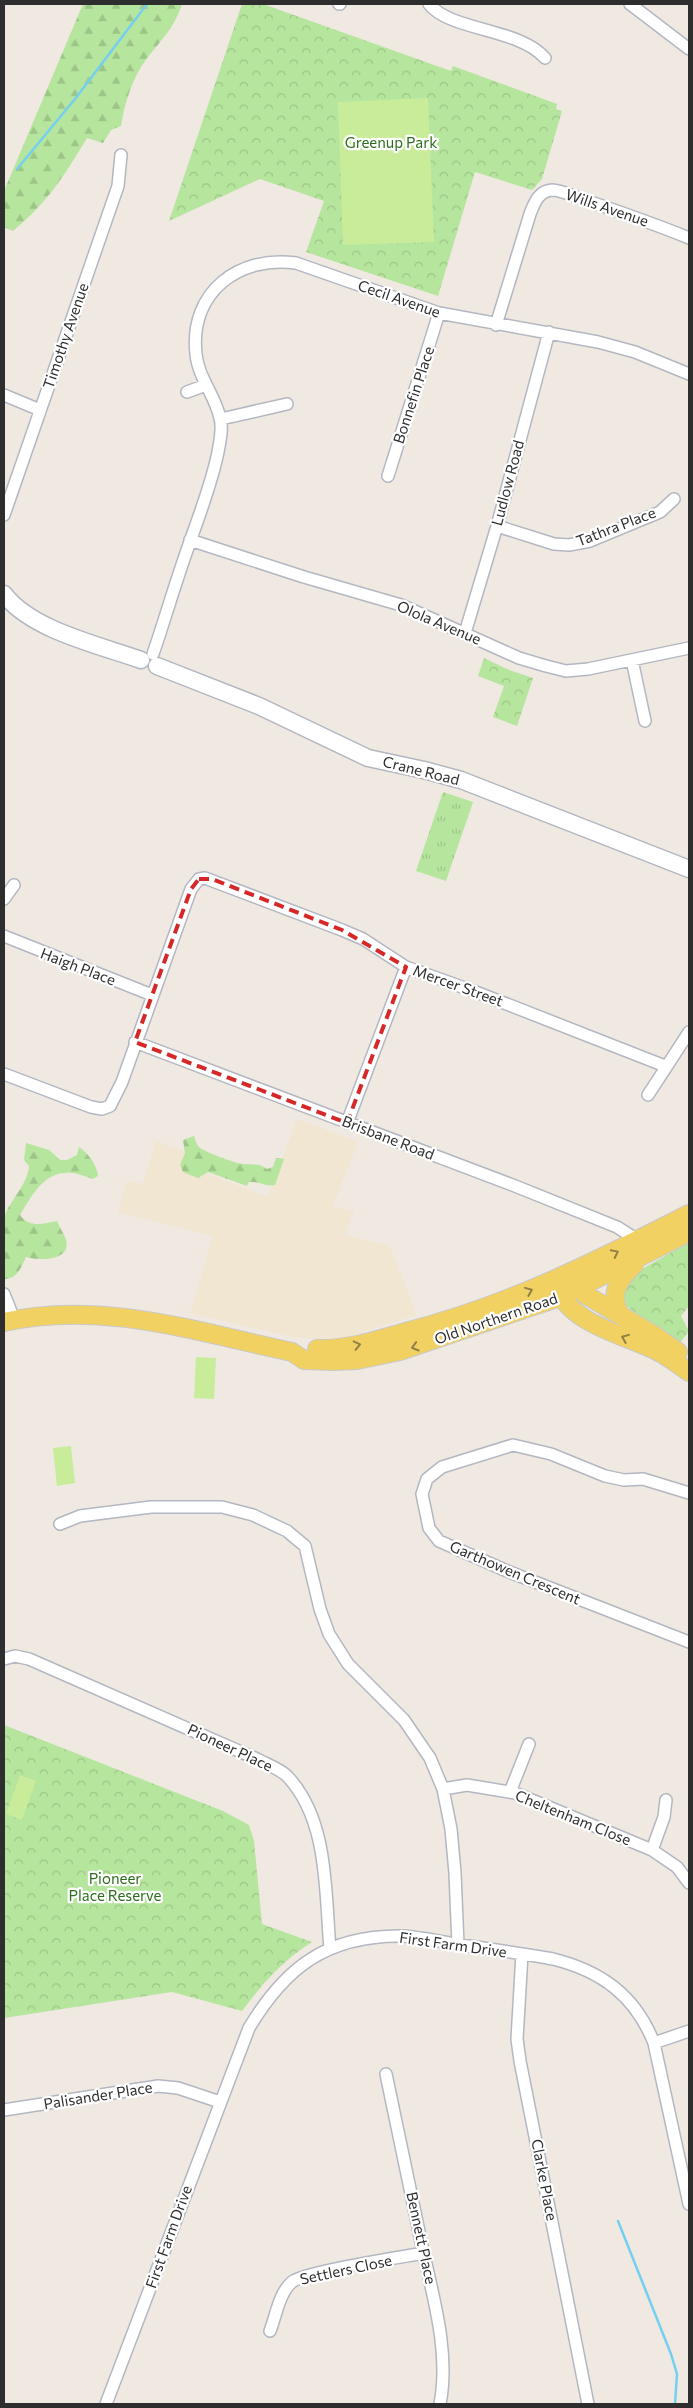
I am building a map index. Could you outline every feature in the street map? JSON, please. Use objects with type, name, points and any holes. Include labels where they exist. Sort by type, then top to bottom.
[{"type":"main road","name":"Old Northern Road","points":[[9,1321],[64,1314],[117,1316],[171,1325],[292,1352],[304,1360],[356,1360],[378,1357],[460,1332],[557,1289],[644,1246],[689,1214]]},
{"type":"main road","name":"Old Northern Road","points":[[644,1246],[689,1232]]},
{"type":"main road","points":[[620,1315],[614,1299],[615,1289],[644,1246]]},
{"type":"main road","points":[[574,1281],[620,1315],[654,1335],[689,1360]]},
{"type":"main road","points":[[557,1289],[581,1316],[611,1332],[656,1351],[689,1372]]},
{"type":"street","points":[[430,4],[444,16],[532,45],[545,58]]},
{"type":"street","points":[[630,4],[689,49]]},
{"type":"street","name":"Timothy Avenue","points":[[4,515],[118,186],[121,155]]},
{"type":"street","name":"Wills Avenue","points":[[496,325],[530,214],[536,199],[544,193],[552,190],[572,196],[636,217],[689,238]]},
{"type":"street","name":"Cecil Avenue","points":[[150,660],[214,469],[220,440],[221,419],[197,361],[195,347],[196,332],[203,306],[213,291],[225,279],[240,269],[257,263],[278,261],[296,263],[439,314],[496,325],[549,332],[616,346],[689,374]]},
{"type":"street","name":"Bonnefin Place","points":[[388,476],[439,314]]},
{"type":"street","name":"Ludlow Road","points":[[465,634],[497,526],[549,332]]},
{"type":"street","points":[[187,392],[206,385]]},
{"type":"street","points":[[4,394],[40,410]]},
{"type":"street","points":[[221,419],[287,404]]},
{"type":"street","name":"Tathra Place","points":[[497,526],[554,544],[569,546],[590,541],[654,514],[674,499]]},
{"type":"street","name":"Olola Avenue","points":[[190,540],[304,578],[401,605],[519,658],[566,671],[689,648]]},
{"type":"street","name":"Crane Road","points":[[4,594],[24,614],[40,623],[150,660],[259,706],[368,758],[461,780],[689,869]]},
{"type":"street","points":[[632,660],[645,722]]},
{"type":"street","points":[[4,1074],[91,1107],[106,1108],[110,1106],[116,1098],[134,1042],[191,889],[199,879],[205,878],[342,930],[363,939],[406,967]]},
{"type":"street","points":[[4,899],[14,885]]},
{"type":"street","name":"Haigh Place","points":[[4,936],[152,995]]},
{"type":"street","name":"Mercer Street","points":[[347,1123],[406,967],[476,992],[665,1066]]},
{"type":"street","points":[[648,1095],[665,1066],[689,1032]]},
{"type":"street","name":"Brisbane Road","points":[[134,1042],[617,1227],[644,1246]]},
{"type":"street","points":[[4,1294],[9,1321]]},
{"type":"street","name":"Garthowen Crescent","points":[[689,1493],[643,1479],[624,1480],[605,1476],[551,1454],[513,1445],[442,1467],[427,1479],[422,1494],[429,1528],[439,1541],[507,1572],[689,1642]]},
{"type":"street","points":[[60,1524],[80,1516],[151,1507],[222,1507],[252,1514],[287,1531],[305,1546],[320,1610],[329,1634],[348,1664],[404,1720],[430,1758],[443,1789],[451,1829],[458,1944]]},
{"type":"street","name":"Pioneer Place","points":[[4,1658],[15,1656],[29,1659],[257,1759],[286,1775],[307,1802],[320,1840],[330,1949]]},
{"type":"street","points":[[510,1792],[529,1744]]},
{"type":"street","name":"Cheltenham Close","points":[[443,1789],[467,1785],[510,1792],[652,1850],[677,1867],[689,1883]]},
{"type":"street","points":[[652,1850],[664,1817],[666,1800]]},
{"type":"street","name":"First Farm Drive","points":[[106,2404],[249,2028],[265,2002],[292,1973],[330,1949],[362,1939],[400,1936],[522,1954],[577,1965],[598,1975],[633,2005],[643,2018],[654,2042],[689,2204]]},
{"type":"street","name":"Clarke Place","points":[[522,1954],[517,2039],[520,2061],[588,2404]]},
{"type":"street","points":[[654,2042],[689,2031]]},
{"type":"street","name":"Bennett Place","points":[[386,2074],[424,2253],[443,2358],[444,2385],[440,2404]]},
{"type":"street","name":"Palisander Place","points":[[4,2110],[158,2086],[178,2088],[220,2102]]},
{"type":"street","name":"Settlers Close","points":[[270,2331],[282,2296],[292,2282],[311,2275],[424,2253]]},
{"type":"highlighted area","points":[[199,879],[212,879],[342,930],[406,967],[347,1123],[135,1042],[191,889]]},
{"type":"shaded area","points":[[297,1119],[358,1142],[333,1206],[354,1211],[345,1235],[390,1246],[417,1315],[340,1339],[322,1340],[292,1337],[190,1313],[213,1236],[118,1212],[127,1181],[143,1184],[156,1141],[188,1153],[184,1165],[268,1197]]},
{"type":"green space","points":[[83,4],[182,4],[171,28],[145,61],[132,84],[121,126],[111,130],[103,143],[87,138],[46,199],[13,231],[4,227],[4,191]]},
{"type":"green space","name":"Greenup Park","points":[[242,4],[263,4],[451,71],[453,66],[557,104],[556,109],[562,111],[542,179],[532,190],[475,172],[438,296],[306,252],[324,201],[260,179],[169,221]]},
{"type":"green space","points":[[428,98],[434,242],[343,245],[338,102]]},
{"type":"green space","points":[[484,658],[509,670],[533,678],[517,726],[493,717],[504,686],[478,676]]},
{"type":"green space","points":[[443,792],[473,802],[446,881],[416,871]]},
{"type":"green space","points":[[194,1136],[197,1144],[202,1149],[240,1163],[259,1165],[267,1169],[273,1167],[276,1158],[284,1159],[275,1185],[249,1182],[247,1186],[208,1172],[198,1178],[183,1172],[180,1165],[185,1153],[183,1140]]},
{"type":"green space","points":[[26,1143],[49,1150],[60,1160],[67,1160],[77,1155],[79,1147],[92,1160],[98,1176],[92,1179],[78,1174],[57,1174],[40,1185],[20,1215],[28,1222],[37,1224],[57,1221],[65,1237],[67,1247],[59,1256],[53,1258],[39,1259],[26,1257],[16,1275],[4,1279],[2,1237],[4,1221],[8,1209],[28,1173],[29,1166],[24,1160]]},
{"type":"green space","points":[[689,1242],[689,1306],[681,1316],[689,1331],[679,1344],[626,1306],[624,1284],[642,1269]]},
{"type":"green space","points":[[196,1357],[216,1358],[214,1399],[194,1398]]},
{"type":"green space","points":[[71,1446],[75,1483],[57,1486],[53,1448]]},
{"type":"green space","name":"Pioneer Place Reserve","points":[[4,1725],[223,1811],[249,1825],[254,1841],[262,1924],[312,1942],[291,1957],[274,1973],[242,2011],[172,1992],[4,2018]]},
{"type":"green space","points":[[20,1775],[36,1781],[22,1820],[6,1814]]},
{"type":"waterway","points":[[17,169],[75,99],[147,4]]},
{"type":"waterway","points":[[618,2221],[671,2354],[677,2374],[675,2404]]}]
